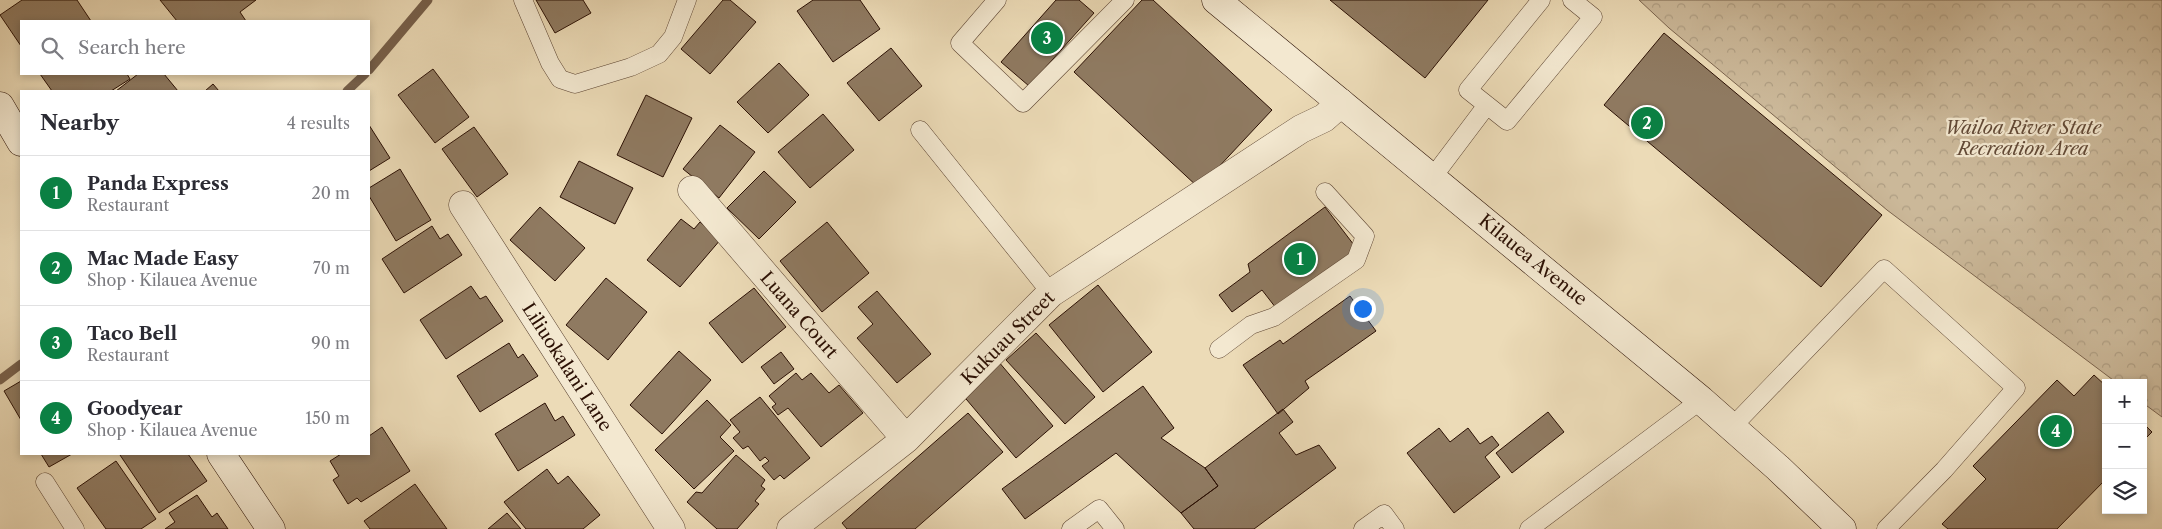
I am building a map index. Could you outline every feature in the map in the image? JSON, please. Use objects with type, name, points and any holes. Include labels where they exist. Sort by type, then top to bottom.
[{"type":"street","name":"Kilauea Avenue","points":[[1216,0],[1732,427],[1842,529]]},
{"type":"street","name":"Kukuau Street","points":[[792,529],[906,439],[1050,293],[1301,129],[1324,118],[1341,103]]},
{"type":"street","points":[[0,106],[20,140]]},
{"type":"street","name":"Luana Court","points":[[692,190],[906,439]]},
{"type":"street","name":"Liliuokalani Lane","points":[[463,205],[671,529]]},
{"type":"street","points":[[222,455],[271,529]]},
{"type":"lane","points":[[523,0],[550,63],[560,79],[575,84],[615,73],[659,54],[673,37],[687,0]]},
{"type":"lane","points":[[997,0],[960,43],[1023,103],[1125,0]]},
{"type":"lane","points":[[1541,0],[1468,90],[1507,121],[1593,17],[1572,0]]},
{"type":"lane","points":[[1432,178],[1487,105]]},
{"type":"lane","points":[[920,130],[1050,293]]},
{"type":"lane","points":[[1219,349],[1251,325],[1274,317],[1356,260],[1365,236],[1325,192]]},
{"type":"lane","points":[[1732,427],[1884,269],[2016,388],[1944,470],[1886,529]]},
{"type":"lane","points":[[1529,529],[1700,400]]},
{"type":"lane","points":[[45,482],[75,529]]},
{"type":"lane","points":[[1071,529],[1099,509],[1115,529]]},
{"type":"lane","points":[[1362,529],[1384,514],[1395,529]]},
{"type":"green space","name":"Wailoa River State Recreation Area","points":[[1639,0],[2162,0],[2162,417],[2147,406],[2147,379],[2112,379],[1887,210],[1669,28]]},
{"type":"building","points":[[22,0],[77,0],[90,20],[20,20],[20,45],[0,15]]},
{"type":"building","points":[[160,0],[256,0],[240,12],[245,20],[176,20]]},
{"type":"building","points":[[536,0],[583,0],[591,13],[555,33]]},
{"type":"building","points":[[723,0],[730,0],[756,22],[710,74],[681,49]]},
{"type":"building","points":[[813,0],[860,0],[880,29],[833,62],[797,11]]},
{"type":"building","points":[[1056,0],[1079,0],[1094,13],[1029,86],[1001,62]]},
{"type":"building","points":[[1142,0],[1153,0],[1272,110],[1199,188],[1074,72]]},
{"type":"building","points":[[1330,0],[1488,0],[1425,78]]},
{"type":"building","points":[[1664,33],[1882,215],[1821,287],[1604,105]]},
{"type":"building","points":[[891,48],[922,86],[879,121],[847,83]]},
{"type":"building","points":[[779,63],[809,95],[768,133],[737,102]]},
{"type":"building","points":[[433,69],[469,117],[435,143],[398,95]]},
{"type":"building","points":[[41,75],[128,75],[130,79],[113,90],[51,90]]},
{"type":"building","points":[[137,75],[165,75],[177,90],[117,90]]},
{"type":"building","points":[[213,84],[218,90],[206,90]]},
{"type":"building","points":[[646,95],[692,118],[663,177],[617,155]]},
{"type":"building","points":[[823,114],[854,150],[810,188],[778,152]]},
{"type":"building","points":[[720,125],[755,152],[719,198],[683,169]]},
{"type":"building","points":[[370,127],[390,158],[370,170]]},
{"type":"building","points":[[474,127],[508,174],[477,197],[442,149]]},
{"type":"building","points":[[579,161],[633,188],[615,224],[560,197]]},
{"type":"building","points":[[400,169],[431,220],[396,241],[370,198],[370,187]]},
{"type":"building","points":[[764,171],[796,202],[759,239],[727,208]]},
{"type":"building","points":[[540,207],[585,248],[555,281],[510,240]]},
{"type":"building","points":[[1325,207],[1357,249],[1276,308],[1262,290],[1232,312],[1219,295],[1250,272],[1248,264]]},
{"type":"building","points":[[681,219],[694,229],[700,222],[721,239],[680,287],[647,260]]},
{"type":"building","points":[[827,222],[869,273],[822,312],[780,261]]},
{"type":"building","points":[[432,226],[440,239],[448,234],[462,255],[404,293],[382,259]]},
{"type":"building","points":[[606,278],[647,312],[608,360],[566,325]]},
{"type":"building","points":[[1098,285],[1152,352],[1103,392],[1049,325]]},
{"type":"building","points":[[471,286],[480,299],[486,296],[503,321],[446,359],[420,320]]},
{"type":"building","points":[[754,288],[786,327],[742,363],[709,323]]},
{"type":"building","points":[[877,291],[931,354],[897,383],[857,338],[873,324],[858,307]]},
{"type":"building","points":[[1350,296],[1376,331],[1305,381],[1309,388],[1278,414],[1243,365],[1280,340],[1283,344]]},
{"type":"building","points":[[1036,333],[1095,397],[1065,424],[1006,360]]},
{"type":"building","points":[[509,343],[518,358],[523,354],[538,376],[480,412],[457,376]]},
{"type":"building","points":[[679,351],[711,380],[662,434],[630,405]]},
{"type":"building","points":[[781,352],[794,369],[774,384],[761,367]]},
{"type":"building","points":[[998,361],[1053,426],[1016,458],[961,393]]},
{"type":"building","points":[[796,373],[802,380],[811,373],[829,393],[839,385],[863,413],[821,447],[788,408],[778,415],[772,407],[776,404],[769,396]]},
{"type":"building","points":[[2094,375],[2102,382],[2102,483],[2057,529],[1948,529],[1942,524],[1986,479],[1973,466],[2057,380],[2074,396]]},
{"type":"building","points":[[20,382],[20,418],[4,391]]},
{"type":"building","points":[[1143,386],[1174,428],[1161,438],[1205,468],[1218,486],[1181,513],[1116,453],[1025,519],[1002,489]]},
{"type":"building","points":[[760,397],[810,458],[784,479],[780,475],[774,480],[762,466],[769,461],[765,457],[760,461],[748,446],[743,449],[733,438],[740,432],[730,420]]},
{"type":"building","points":[[707,400],[731,425],[720,437],[734,451],[694,489],[655,450]]},
{"type":"building","points":[[545,403],[555,421],[563,416],[575,435],[518,471],[495,434]]},
{"type":"building","points":[[1283,409],[1293,422],[1279,433],[1296,455],[1319,445],[1336,468],[1254,529],[1194,529],[1181,513],[1218,486],[1205,468]]},
{"type":"building","points":[[1548,412],[1564,432],[1512,473],[1496,453]]},
{"type":"building","points":[[968,413],[1003,452],[915,529],[847,529],[842,523]]},
{"type":"building","points":[[382,427],[410,471],[361,502],[357,498],[348,504],[333,480],[339,476],[330,461],[339,455],[370,455],[370,435]]},
{"type":"building","points":[[2147,427],[2152,432],[2147,437]]},
{"type":"building","points":[[1439,428],[1450,442],[1468,428],[1480,444],[1492,436],[1499,445],[1485,457],[1500,477],[1454,513],[1407,453]]},
{"type":"building","points":[[42,455],[70,455],[49,467]]},
{"type":"building","points":[[120,455],[189,455],[207,481],[159,513]]},
{"type":"building","points":[[736,455],[765,480],[761,486],[765,489],[755,501],[759,504],[737,529],[717,529],[687,502],[696,492],[702,493]]},
{"type":"building","points":[[116,461],[156,519],[141,529],[106,529],[77,488]]},
{"type":"building","points":[[547,469],[558,484],[568,476],[600,515],[583,529],[526,529],[504,502]]},
{"type":"building","points":[[415,484],[447,529],[370,529],[364,521]]},
{"type":"building","points":[[197,495],[212,517],[217,513],[228,529],[165,529],[175,522],[169,513]]},
{"type":"building","points":[[507,513],[521,529],[488,529]]},
{"type":"waterway","points":[[370,69],[428,0]]},
{"type":"waterway","points":[[348,90],[364,75]]},
{"type":"waterway","points":[[0,380],[20,365]]},
{"type":"place","name":"Taco Bell","points":[[1047,38]]},
{"type":"place","name":"Mac Made Easy","points":[[1647,123]]},
{"type":"place","name":"Panda Express","points":[[1300,259]]},
{"type":"place","name":"Goodyear","points":[[2056,431]]}]
